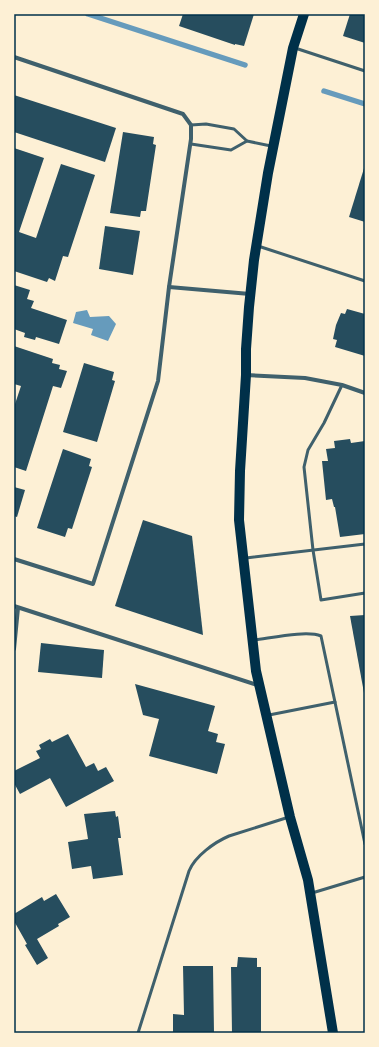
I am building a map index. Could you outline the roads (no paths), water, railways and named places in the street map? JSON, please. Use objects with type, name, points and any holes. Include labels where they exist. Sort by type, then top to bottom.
[{"type":"main road","points":[[304,14],[293,48],[273,146],[256,246],[250,294],[246,349],[239,520],[256,671],[290,817],[308,880],[333,1033]]},
{"type":"street","points":[[14,57],[169,108],[183,114],[191,125],[191,144],[158,381],[93,584],[14,559]]},
{"type":"street","points":[[170,287],[250,294]]},
{"type":"street","points":[[246,375],[305,378],[342,385],[365,393]]},
{"type":"street","points":[[14,649],[16,607],[260,686]]},
{"type":"lane","points":[[293,48],[365,72]]},
{"type":"lane","points":[[191,125],[206,124],[234,129],[247,141],[273,146]]},
{"type":"lane","points":[[191,144],[231,150],[247,141]]},
{"type":"lane","points":[[256,246],[365,281]]},
{"type":"lane","points":[[342,385],[324,423],[308,450],[304,467],[313,550],[321,600],[365,593]]},
{"type":"lane","points":[[243,558],[365,544]]},
{"type":"lane","points":[[253,640],[306,633],[321,636],[365,844]]},
{"type":"lane","points":[[267,715],[335,702]]},
{"type":"lane","points":[[138,1033],[192,864],[220,840],[290,817]]},
{"type":"lane","points":[[310,893],[365,877]]},
{"type":"water","points":[[87,310],[90,317],[109,316],[116,324],[108,341],[91,335],[93,329],[73,323],[76,312]]},
{"type":"waterway","points":[[88,14],[245,65]]},
{"type":"waterway","points":[[324,91],[365,104]]}]
